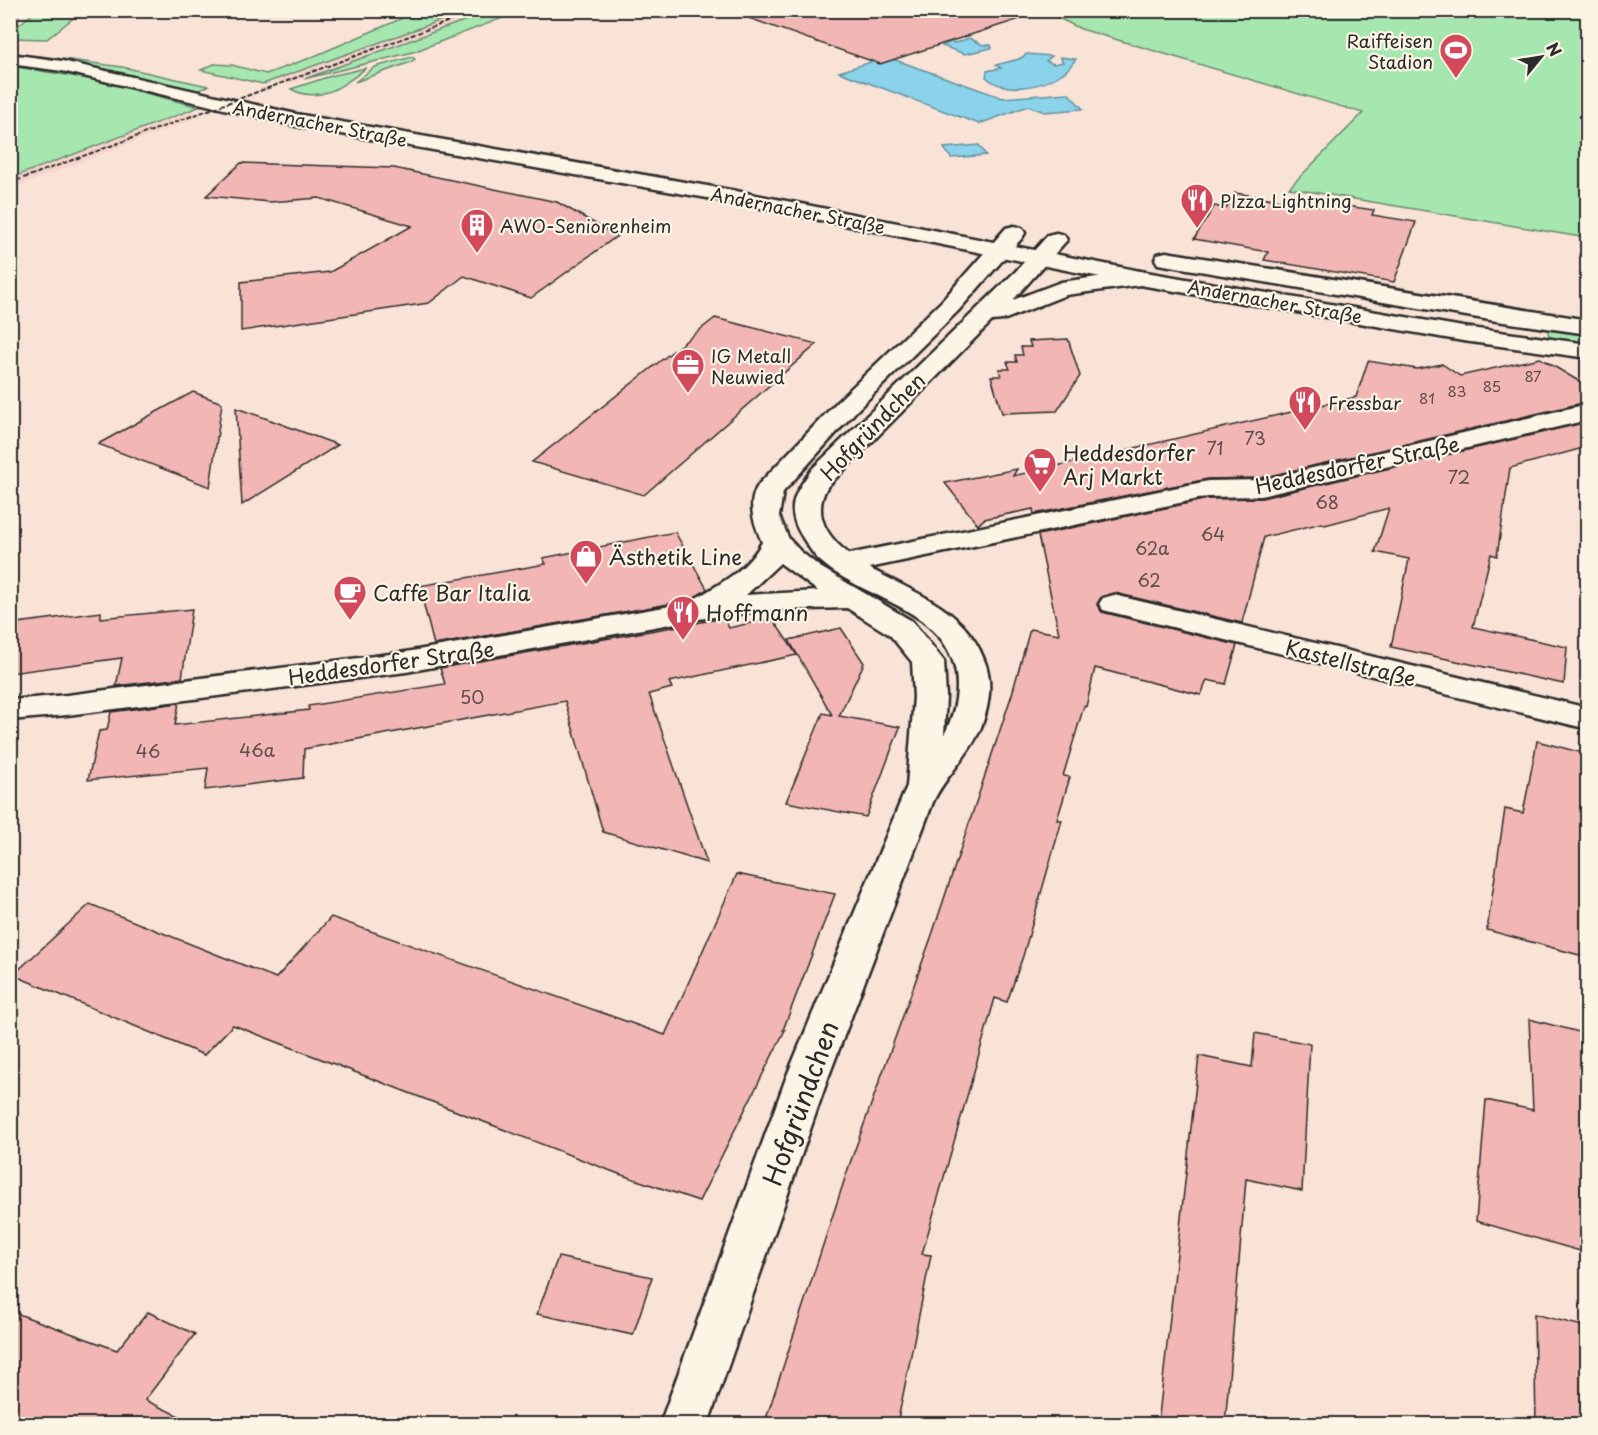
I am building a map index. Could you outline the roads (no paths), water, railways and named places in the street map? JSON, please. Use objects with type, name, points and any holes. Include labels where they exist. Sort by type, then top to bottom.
[{"type":"street","name":"Andernacher Straße","points":[[10,48],[99,59],[393,124],[1007,242],[1041,258],[1140,266],[1587,327]]},
{"type":"street","name":"Andernacher Straße","points":[[10,59],[62,66],[296,120],[735,197],[1007,242],[1066,242]]},
{"type":"street","name":"Hofgründchen","points":[[684,1425],[807,1079],[923,784],[960,736],[973,697],[973,674],[967,654],[952,632],[932,615],[902,596],[825,561],[776,542],[765,516],[769,490],[814,439],[950,306],[1007,242]]},
{"type":"street","name":"Hofgründchen","points":[[923,784],[930,697],[928,661],[900,628],[853,599],[825,561],[806,513],[809,495],[823,474],[1041,258],[1066,242]]},
{"type":"street","name":"Andernacher Straße","points":[[1140,266],[1462,334],[1587,351]]},
{"type":"street","points":[[974,325],[1061,289],[1140,266]]},
{"type":"street","name":"Heddesdorfer Straße","points":[[770,601],[798,586],[825,561],[1208,489],[1262,488],[1587,412]]},
{"type":"street","points":[[698,610],[736,588],[766,562],[776,542]]},
{"type":"street","name":"Heddesdorfer Straße","points":[[10,710],[67,705],[406,662],[698,610],[770,601],[853,599]]},
{"type":"street","name":"Kastellstraße","points":[[1114,604],[1587,719]]},
{"type":"water","points":[[969,38],[983,45],[991,45],[992,48],[965,54],[942,46],[951,42],[955,43]]},
{"type":"water","points":[[1027,54],[1052,56],[1046,61],[1054,64],[1063,62],[1060,57],[1076,59],[1063,73],[1035,85],[1003,86],[986,77],[987,71],[1001,68],[996,65],[1019,59]]},
{"type":"water","points":[[887,57],[1003,98],[1068,93],[1083,109],[1045,112],[1028,106],[979,124],[839,72]]},
{"type":"water","points":[[979,145],[986,155],[951,158],[944,148]]},
{"type":"railway","points":[[10,22],[25,10]]},
{"type":"railway","points":[[10,183],[480,10]]},
{"type":"place","name":"Raiffeisen Stadion","points":[[1456,79]]},
{"type":"place","name":"PIzza Lightning","points":[[1197,229]]},
{"type":"place","name":"AWO-Seniorenheim","points":[[477,254]]},
{"type":"place","name":"IG Metall Neuwied","points":[[688,394]]},
{"type":"place","name":"Fressbar","points":[[1305,431]]},
{"type":"place","name":"Heddesdorfer Arj Markt","points":[[1040,493]]},
{"type":"place","name":"Ästhetik Line","points":[[586,585]]},
{"type":"place","name":"Caffe Bar Italia","points":[[350,621]]},
{"type":"place","name":"Hoffmann","points":[[683,641]]}]
